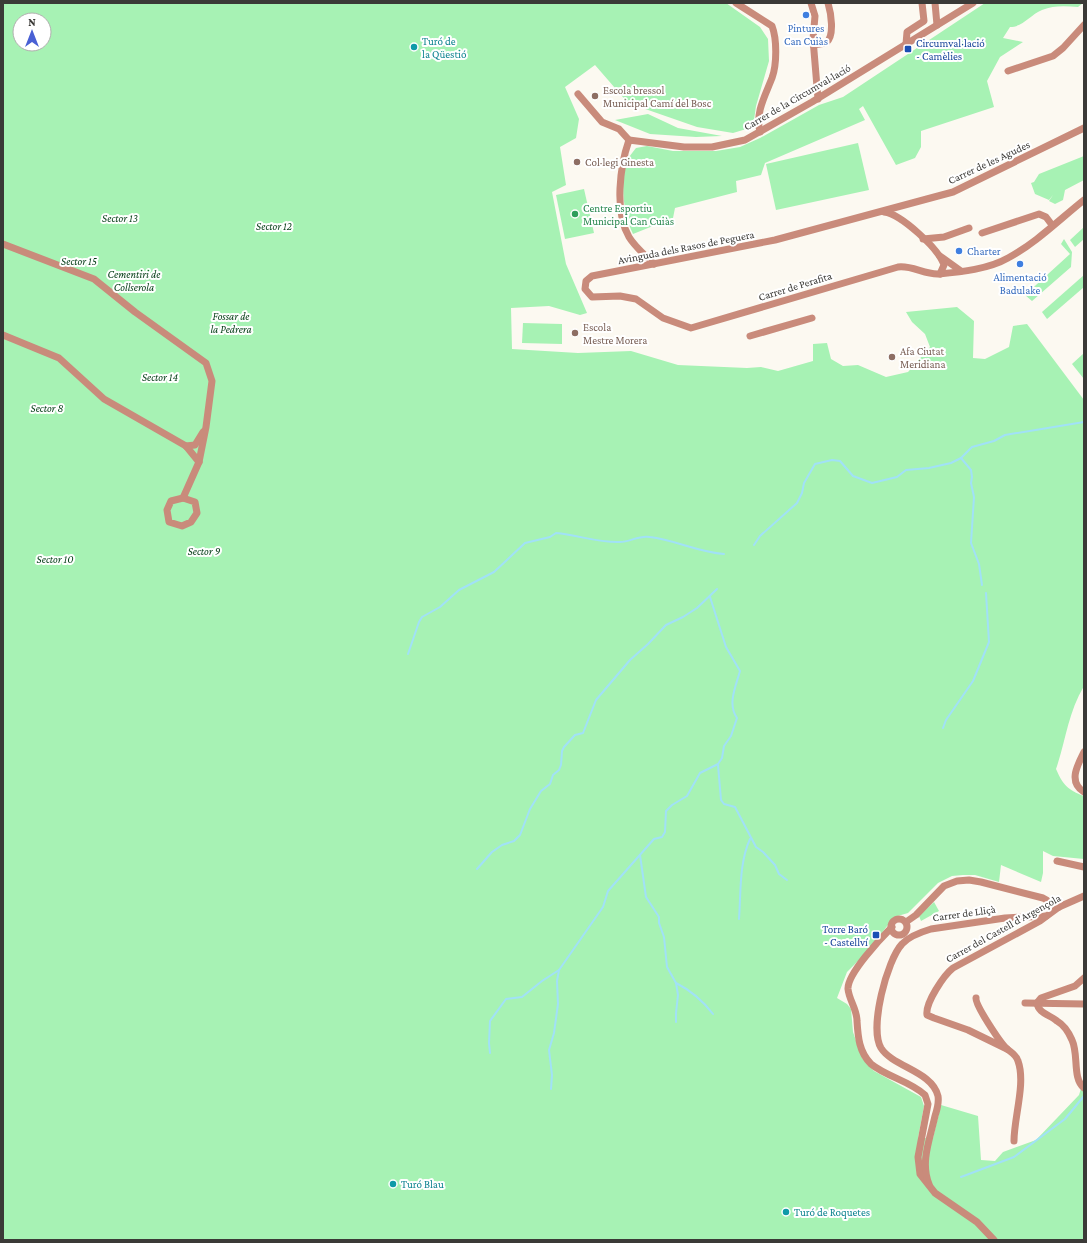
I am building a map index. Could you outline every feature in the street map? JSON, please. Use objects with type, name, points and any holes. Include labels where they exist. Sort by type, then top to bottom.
[{"type":"street","points":[[736,3],[772,26],[774,31],[775,62],[772,76],[757,121],[760,132]]},
{"type":"street","points":[[811,3],[815,16],[813,45],[818,99]]},
{"type":"street","points":[[813,45],[826,43],[829,40],[831,18],[828,3]]},
{"type":"street","points":[[906,44],[907,32],[924,21],[922,3]]},
{"type":"street","points":[[934,3],[937,25]]},
{"type":"street","name":"Carrer de la Circumval·lació","points":[[629,140],[684,147],[712,147],[745,140],[818,99],[974,3]]},
{"type":"street","points":[[1008,71],[1053,56],[1063,48],[1084,25]]},
{"type":"street","points":[[578,94],[602,122],[619,129],[629,140],[620,178],[623,217],[629,236],[654,264]]},
{"type":"street","name":"Carrer de les Agudes","points":[[900,207],[953,192],[1084,128]]},
{"type":"street","points":[[940,274],[990,266],[1007,259],[1023,249],[1084,200]]},
{"type":"street","points":[[900,207],[899,212],[903,220]]},
{"type":"street","name":"Avinguda dels Rasos de Peguera","points":[[658,314],[636,299],[627,297],[592,297],[588,294],[585,286],[586,281],[592,276],[775,240],[900,207]]},
{"type":"street","name":"Avinguda dels Rasos de Peguera","points":[[878,212],[890,213],[903,220],[940,256],[961,271]]},
{"type":"street","points":[[982,233],[1039,214],[1046,217],[1052,225]]},
{"type":"street","points":[[923,238],[944,237],[969,228]]},
{"type":"street","points":[[3,244],[94,279],[141,317],[206,363],[212,381],[206,427],[198,462],[183,498]]},
{"type":"street","points":[[940,256],[944,265],[940,274]]},
{"type":"street","name":"Carrer de Perafita","points":[[658,314],[691,328],[898,266],[906,266],[929,274],[940,274]]},
{"type":"street","points":[[750,336],[812,318]]},
{"type":"street","points":[[3,335],[59,358],[104,399],[186,446],[198,462]]},
{"type":"street","points":[[186,446],[195,445],[206,427]]},
{"type":"street","points":[[183,498],[195,502],[197,513],[192,522],[182,526],[169,522],[167,510],[171,501],[183,498]]},
{"type":"street","points":[[1083,791],[1077,786],[1074,774],[1084,752]]},
{"type":"street","points":[[1057,861],[1084,866]]},
{"type":"street","points":[[906,922],[916,915],[944,886],[957,881],[969,880],[981,882],[1043,898],[1059,907]]},
{"type":"street","name":"Carrer del Castell d'Argençola","points":[[1007,1049],[968,1030],[934,1018],[927,1014],[926,1009],[947,972],[1040,921],[1059,907],[1084,896]]},
{"type":"street","name":"Carrer de Lliçà","points":[[929,1184],[925,1176],[925,1161],[938,1100],[936,1089],[912,1069],[886,1053],[881,1047],[877,1031],[878,1011],[885,981],[894,956],[902,943],[920,932],[931,929],[1005,918],[1046,916]]},
{"type":"street","points":[[902,943],[893,923],[897,920],[906,922]]},
{"type":"street","points":[[906,922],[907,929],[904,933],[896,932],[875,947],[851,976],[848,990],[856,1009],[859,1044],[867,1059],[877,1067],[922,1092],[926,1098],[928,1104],[920,1145],[918,1165],[922,1179],[929,1184],[939,1196],[977,1222],[994,1240]]},
{"type":"street","points":[[1037,1002],[1041,998],[1071,988],[1084,978]]},
{"type":"street","points":[[976,998],[976,1002],[982,1014],[1007,1049],[1016,1056],[1020,1070],[1014,1141]]},
{"type":"street","points":[[1037,1002],[1040,1010],[1063,1026],[1070,1036],[1077,1053],[1079,1080],[1084,1088]]},
{"type":"street","points":[[1025,1003],[1037,1002],[1084,1004]]},
{"type":"green space","points":[[3,3],[726,3],[760,27],[768,39],[769,61],[756,106],[753,127],[733,133],[697,127],[628,103],[595,65],[565,87],[579,119],[576,138],[560,147],[566,185],[552,192],[566,264],[587,313],[580,315],[549,306],[511,308],[512,349],[578,353],[631,351],[678,365],[747,368],[761,367],[778,371],[813,361],[813,344],[827,343],[831,359],[843,366],[858,365],[886,377],[908,372],[930,347],[925,334],[912,322],[906,312],[957,307],[974,321],[973,358],[985,359],[1009,347],[1013,326],[1027,324],[1084,400],[1084,686],[1074,706],[1056,769],[1061,779],[1070,789],[1084,796],[1084,859],[1053,856],[1043,851],[1043,873],[1041,882],[1001,865],[999,882],[975,875],[963,875],[952,876],[938,883],[908,913],[894,917],[868,951],[847,972],[837,998],[847,1004],[851,1009],[853,1032],[862,1058],[874,1071],[921,1097],[924,1106],[918,1138],[933,1138],[941,1105],[978,1116],[981,1160],[995,1161],[1003,1152],[1036,1140],[1079,1095],[1084,1079],[1084,1240],[3,1240]]},
{"type":"green space","points":[[985,3],[1083,3],[1078,7],[1060,6],[1046,8],[1023,23],[1010,27],[1003,38],[1023,42],[1000,57],[987,81],[994,107],[921,131],[921,147],[915,158],[896,165],[863,106],[859,109],[865,120],[765,163],[761,175],[736,181],[737,192],[675,208],[673,218],[633,234],[625,208],[623,188],[627,161],[636,148],[647,146],[673,151],[716,151],[740,147],[760,138],[819,105],[843,97]]},
{"type":"green space","points":[[648,114],[678,128],[722,136],[696,137],[650,134],[615,120]]},
{"type":"green space","points":[[858,143],[869,190],[776,210],[766,164]]},
{"type":"green space","points":[[1084,156],[1084,180],[1065,190],[1063,200],[1055,204],[1049,201],[1053,195],[1049,200],[1035,194],[1031,183],[1034,182],[1039,174]]},
{"type":"green space","name":"Centre Esportiu Municipal Can Cuiàs","points":[[584,189],[594,233],[565,239],[556,195]]},
{"type":"green space","points":[[1084,227],[1084,239],[1075,247],[1070,240]]},
{"type":"green space","points":[[1064,239],[1072,252],[1071,267],[1032,301],[1025,295],[1070,254],[1061,244]]},
{"type":"green space","points":[[1084,275],[1084,287],[1047,319],[1042,312]]},
{"type":"green space","points":[[523,323],[562,324],[562,344],[522,343]]},
{"type":"green space","points":[[1084,353],[1084,379],[1072,364]]},
{"type":"green space","points":[[934,902],[939,911],[921,921],[919,916]]},
{"type":"waterway","points":[[754,545],[760,536],[797,503],[802,493],[804,483],[815,464],[832,460],[840,461],[853,476],[872,483],[897,477],[906,470],[929,468],[951,463],[961,458],[972,447],[994,441],[1005,435],[1084,422]]},
{"type":"waterway","points":[[961,458],[971,470],[971,483],[974,497],[971,543],[979,564],[982,585]]},
{"type":"waterway","points":[[408,654],[422,617],[440,607],[459,590],[494,572],[525,543],[550,537],[556,533],[612,542],[624,542],[642,537],[650,537],[705,551],[724,554]]},
{"type":"waterway","points":[[477,869],[492,852],[502,845],[514,841],[520,835],[530,809],[541,791],[550,784],[553,775],[559,770],[564,747],[575,735],[583,733],[596,700],[630,660],[666,625],[697,608],[717,589]]},
{"type":"waterway","points":[[943,728],[946,720],[973,681],[989,642],[986,593]]},
{"type":"waterway","points":[[551,1089],[552,1075],[549,1050],[554,1033],[558,1004],[557,981],[559,970],[603,907],[608,891],[654,839],[662,837],[665,832],[666,811],[672,805],[687,796],[700,773],[718,764],[722,758],[724,746],[731,736],[737,718],[734,713],[732,701],[740,671],[726,647],[710,597]]},
{"type":"waterway","points":[[718,765],[721,800],[724,804],[735,807],[756,847],[775,865],[779,874],[787,880]]},
{"type":"waterway","points":[[739,919],[742,868],[746,848],[750,839]]},
{"type":"waterway","points":[[640,855],[646,897],[659,917],[659,923],[664,937],[667,967],[676,983],[678,995],[676,1022]]},
{"type":"waterway","points":[[490,1053],[490,1021],[506,999],[522,997],[559,970]]},
{"type":"waterway","points":[[676,983],[696,996],[713,1014]]},
{"type":"waterway","points":[[961,1177],[1014,1157],[1065,1119],[1084,1096]]},
{"type":"place","name":"Pintures Can Cuiàs","points":[[806,15]]},
{"type":"place","name":"Turó de la Qüestió","points":[[414,47]]},
{"type":"place","name":"Circumval·lació - Camèlies","points":[[908,49]]},
{"type":"place","name":"Escola bressol Municipal Camí del Bosc","points":[[595,96]]},
{"type":"place","name":"Col·legi Ginesta","points":[[577,162]]},
{"type":"place","name":"Centre Esportiu Municipal Can Cuiàs","points":[[575,214]]},
{"type":"place","name":"Charter","points":[[959,251]]},
{"type":"place","name":"Alimentació Badulake","points":[[1020,264]]},
{"type":"place","name":"Escola Mestre Morera","points":[[575,333]]},
{"type":"place","name":"Afa Ciutat Meridiana","points":[[892,357]]},
{"type":"place","name":"Torre Baró - Castellví","points":[[876,935]]},
{"type":"place","name":"Turó Blau","points":[[393,1184]]},
{"type":"place","name":"Turó de Roquetes","points":[[786,1212]]},
{"type":"park label","name":"Sector 13","points":[[120,218]]},
{"type":"park label","name":"Sector 12","points":[[274,226]]},
{"type":"park label","name":"Sector 15","points":[[79,261]]},
{"type":"park label","name":"Cementiri de Collserola","points":[[134,280]]},
{"type":"park label","name":"Fossar de la Pedrera","points":[[231,322]]},
{"type":"park label","name":"Sector 14","points":[[160,377]]},
{"type":"park label","name":"Sector 8","points":[[47,408]]},
{"type":"park label","name":"Sector 9","points":[[204,551]]},
{"type":"park label","name":"Sector 10","points":[[55,559]]}]
